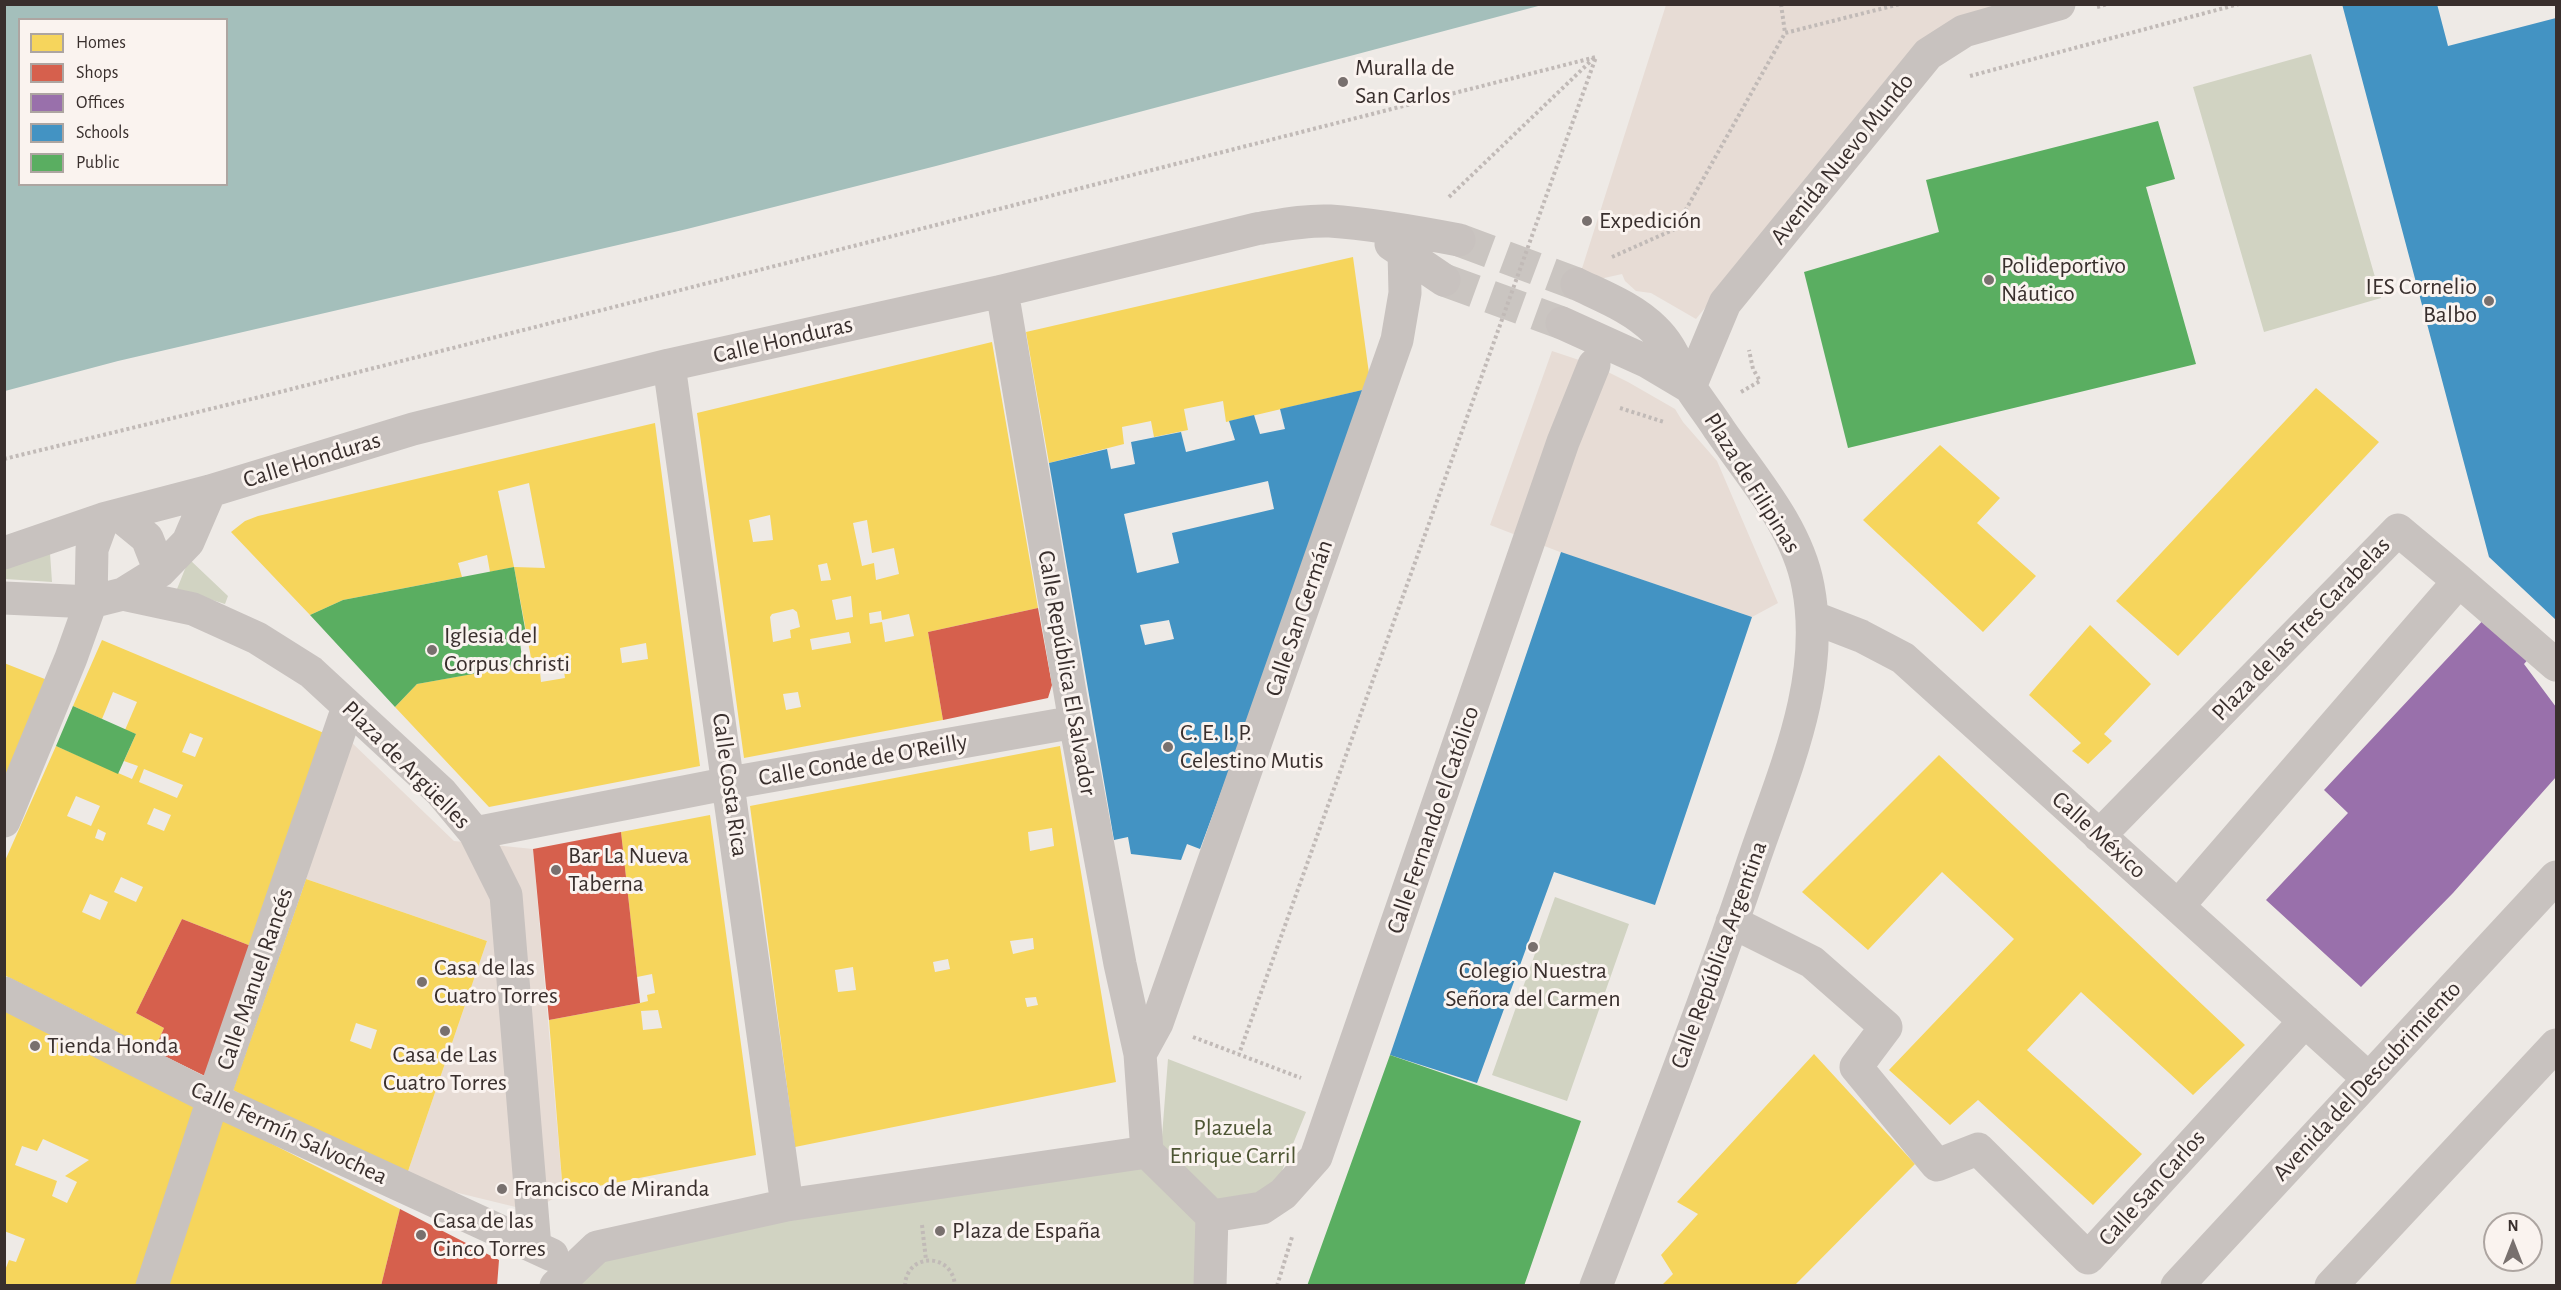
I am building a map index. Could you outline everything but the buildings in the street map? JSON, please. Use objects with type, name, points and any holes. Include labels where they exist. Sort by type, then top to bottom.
[{"type":"street","name":"Avenida Nuevo Mundo","points":[[1698,398],[1725,303],[1928,54],[1964,31],[2073,7]]},
{"type":"street","name":"Calle Honduras","points":[[4,553],[111,517],[210,491],[413,429],[669,365],[1002,291],[1256,229],[1296,222],[1330,221],[1361,226]]},
{"type":"street","points":[[1361,226],[1459,240]]},
{"type":"street","points":[[1361,226],[1444,280]]},
{"type":"street","name":"Calle San Germán","points":[[1140,1054],[1157,1023],[1397,340],[1405,293],[1404,252]]},
{"type":"street","name":"Plaza de Filipinas","points":[[1577,284],[1630,310],[1655,330],[1675,356],[1698,398],[1782,521],[1798,551],[1808,584],[1812,617]]},
{"type":"street","name":"Calle República El Salvador","points":[[1002,291],[1075,723],[1119,964],[1140,1054]]},
{"type":"street","name":"Plaza de Filipinas","points":[[1562,323],[1648,362],[1698,398]]},
{"type":"street","name":"Calle Costa Rica","points":[[669,365],[730,783],[787,1205]]},
{"type":"street","name":"Calle Fernando el Católico","points":[[1212,1216],[1262,1208],[1283,1194],[1316,1157],[1563,442],[1594,365]]},
{"type":"street","points":[[4,598],[91,602],[123,594],[160,571],[188,542],[210,491]]},
{"type":"street","points":[[4,821],[71,658],[91,602],[92,549],[111,517],[147,538],[160,571]]},
{"type":"street","name":"Plaza de las Tres Carabelas","points":[[2099,836],[2398,530],[2459,581]]},
{"type":"street","points":[[2178,906],[2459,581],[2556,664]]},
{"type":"street","name":"Plaza de Argüelles","points":[[123,594],[193,609],[257,638],[311,672],[441,792],[475,833],[506,895],[535,1247]]},
{"type":"street","name":"Calle México","points":[[1812,617],[1861,636],[1903,658],[2369,1079]]},
{"type":"street","name":"Calle República Argentina","points":[[1596,1286],[1732,922],[1804,710],[1812,656],[1812,617]]},
{"type":"street","name":"Calle Manuel Rancés","points":[[153,1286],[213,1099],[348,707]]},
{"type":"street","name":"Calle Conde de O'Reilly","points":[[475,833],[730,783],[1075,723]]},
{"type":"street","name":"Avenida del Descubrimiento","points":[[2177,1286],[2556,877]]},
{"type":"street","name":"Calle San Carlos","points":[[1732,922],[1812,962],[1886,1027],[1856,1067],[1937,1165],[1978,1149],[2088,1258],[2305,1021]]},
{"type":"street","name":"Calle Fermín Salvochea","points":[[4,993],[213,1099],[535,1247],[566,1276]]},
{"type":"street","points":[[2331,1286],[2556,1045]]},
{"type":"street","points":[[1140,1054],[1147,1152],[1212,1216],[1210,1286]]},
{"type":"street","points":[[566,1276],[597,1247],[787,1205],[1147,1152]]},
{"type":"path","points":[[1602,262],[1675,229],[1785,33],[1781,4]]},
{"type":"path","points":[[1785,33],[1900,4]]},
{"type":"path","points":[[2073,7],[2108,4]]},
{"type":"path","points":[[1960,79],[2239,4]]},
{"type":"path","points":[[1446,201],[1510,136],[1596,57]]},
{"type":"path","points":[[1582,396],[1676,426],[1698,398],[1760,381],[1753,369],[1749,346]]},
{"type":"path","points":[[1191,1036],[1303,1079]]},
{"type":"path","points":[[905,1286],[907,1273],[912,1267],[926,1260],[942,1262],[953,1275],[955,1286]]},
{"type":"green space","points":[[2311,54],[2381,298],[2264,332],[2193,87]]},
{"type":"green space","points":[[50,553],[52,582],[5,579],[4,567]]},
{"type":"green space","points":[[189,559],[228,596],[225,604],[177,589]]},
{"type":"green space","points":[[1555,897],[1629,924],[1567,1101],[1492,1075]]},
{"type":"green space","name":"Plazuela Enrique Carril","points":[[1168,1059],[1306,1112],[1273,1193],[1214,1201],[1161,1149]]},
{"type":"green space","name":"Plaza de España","points":[[1147,1152],[1212,1216],[1214,1285],[556,1286],[597,1247]]},
{"type":"shaded area","points":[[1666,5],[2002,5],[1918,48],[1696,319],[1651,293],[1636,291],[1625,281],[1622,274],[1577,284]]},
{"type":"shaded area","points":[[1552,351],[1594,365],[1675,409],[1683,422],[1717,461],[1778,603],[1752,617],[1560,552],[1490,525]]},
{"type":"shaded area","points":[[348,739],[454,841],[533,849],[563,1193],[532,1211],[405,1180],[487,941],[306,879]]},
{"type":"water","points":[[5,4],[1542,4],[936,166],[687,229],[118,361],[5,391]]},
{"type":"tunnel","points":[[1459,240],[1577,284]]},
{"type":"tunnel","points":[[1444,280],[1562,323]]},
{"type":"place","name":"Muralla de San Carlos","points":[[1343,82]]},
{"type":"place","name":"Expedición","points":[[1587,221]]},
{"type":"place","name":"Polideportivo Náutico","points":[[1989,280]]},
{"type":"place","name":"IES Cornelio Balbo","points":[[2489,301]]},
{"type":"place","name":"Iglesia del Corpus christi","points":[[432,650]]},
{"type":"place","name":"C. E. I. P. Celestino Mutis","points":[[1168,747]]},
{"type":"place","name":"Bar La Nueva Taberna","points":[[556,870]]},
{"type":"place","name":"Colegio Nuestra Señora del Carmen","points":[[1533,947]]},
{"type":"place","name":"Casa de las Cuatro Torres","points":[[422,982]]},
{"type":"place","name":"Casa de Las Cuatro Torres","points":[[445,1031]]},
{"type":"place","name":"Tienda Honda","points":[[35,1046]]},
{"type":"place","name":"Francisco de Miranda","points":[[502,1189]]},
{"type":"place","name":"Plaza de España","points":[[940,1231]]},
{"type":"place","name":"Casa de las Cinco Torres","points":[[421,1235]]}]
